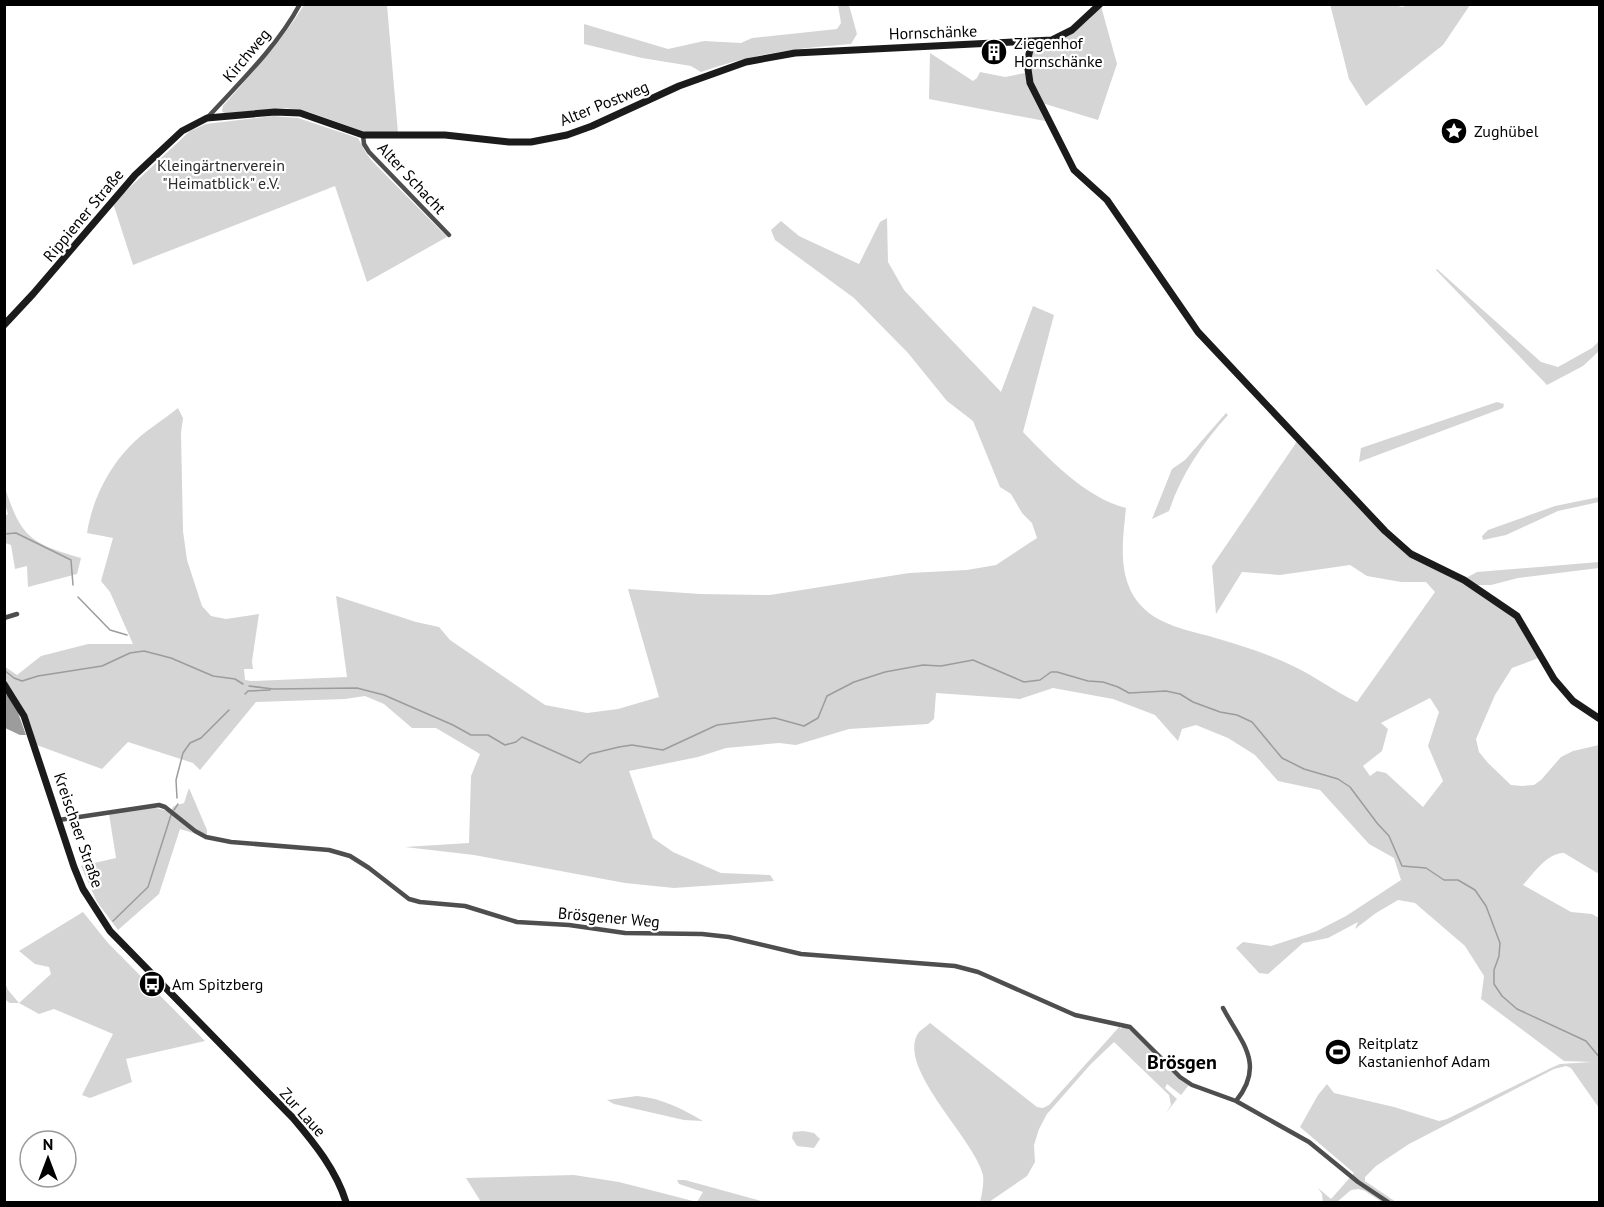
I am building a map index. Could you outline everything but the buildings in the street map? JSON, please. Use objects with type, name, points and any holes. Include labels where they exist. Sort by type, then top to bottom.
[{"type":"street","name":"Kirchweg","points":[[207,118],[292,19],[300,4]]},
{"type":"street","points":[[1100,4],[1084,21],[1061,37],[1032,42],[1027,71],[1045,115],[1074,170],[1107,200],[1198,333],[1385,531],[1411,554],[1464,580],[1517,616],[1554,679],[1574,701],[1599,719]]},
{"type":"street","name":"Hornschänke","points":[[865,48],[1032,42]]},
{"type":"street","name":"Alter Postweg","points":[[207,118],[275,112],[300,113],[363,135],[445,135],[531,142],[567,135],[592,126],[679,86],[729,67],[795,53],[865,48]]},
{"type":"street","name":"Rippiener Straße","points":[[4,325],[135,175],[186,128],[207,118]]},
{"type":"street","name":"Alter Schacht","points":[[363,135],[364,144],[369,152],[449,235]]},
{"type":"street","points":[[4,618],[17,614]]},
{"type":"street","name":"Kreischaer Straße","points":[[4,684],[24,716],[83,889],[110,931],[225,1049]]},
{"type":"street","name":"Brösgener Weg","points":[[59,820],[159,805],[206,837],[231,842],[329,850],[350,856],[409,899],[420,903],[465,906],[517,922],[569,925],[625,933],[702,934],[729,937],[801,954],[955,966],[978,972],[1075,1015],[1130,1027],[1180,1077],[1236,1101],[1315,1146],[1358,1182],[1388,1203]]},
{"type":"street","points":[[1223,1008],[1238,1032],[1250,1063],[1251,1073],[1248,1082],[1236,1101]]},
{"type":"street","name":"Zur Laue","points":[[225,1049],[293,1118],[313,1142],[333,1172],[345,1203]]},
{"type":"green space","points":[[1330,4],[1390,4],[1402,7],[1413,4],[1470,5],[1443,45],[1366,106],[1349,79]]},
{"type":"green space","points":[[304,5],[387,5],[398,133],[365,132],[309,112],[286,108],[224,113],[222,111],[223,106],[276,44]]},
{"type":"green space","points":[[838,5],[849,5],[857,34],[851,44],[774,53],[701,72],[691,66],[642,58],[584,44],[584,24],[668,49],[704,41],[741,43],[752,38],[837,29],[841,23]]},
{"type":"green space","points":[[1101,6],[1117,64],[1098,120],[1042,103],[1033,81],[1030,58],[1039,46],[1068,36]]},
{"type":"green space","points":[[930,53],[973,81],[980,72],[1005,77],[1025,73],[1027,84],[1045,121],[929,99]]},
{"type":"green space","name":"Kleingärtnerverein \"Heimatblick\" e.V.","points":[[273,116],[298,118],[358,138],[372,161],[447,237],[367,282],[335,186],[133,265],[113,203],[190,131],[206,124]]},
{"type":"green space","points":[[887,218],[888,262],[904,290],[1001,392],[1033,306],[1054,315],[1023,432],[1057,466],[1083,487],[1111,503],[1126,508],[1123,556],[1126,579],[1137,601],[1154,617],[1275,658],[1357,702],[1435,592],[1426,582],[1401,582],[1367,576],[1350,565],[1280,575],[1242,572],[1216,614],[1212,566],[1298,440],[1411,554],[1464,580],[1517,616],[1541,657],[1512,668],[1495,695],[1476,739],[1479,752],[1488,763],[1511,785],[1522,786],[1534,785],[1541,780],[1561,757],[1573,751],[1599,745],[1599,874],[1564,853],[1552,856],[1541,864],[1523,885],[1571,912],[1592,914],[1599,918],[1599,1108],[1571,1068],[1566,1066],[1554,1069],[1409,1144],[1376,1166],[1365,1177],[1365,1181],[1396,1202],[1382,1202],[1359,1189],[1351,1190],[1337,1202],[1323,1202],[1318,1188],[1331,1199],[1354,1173],[1300,1127],[1327,1084],[1334,1093],[1394,1107],[1439,1121],[1560,1064],[1592,1062],[1564,1061],[1481,999],[1484,976],[1465,946],[1415,903],[1398,900],[1355,929],[1358,922],[1328,938],[1303,943],[1268,974],[1259,973],[1236,948],[1243,942],[1271,946],[1317,931],[1346,916],[1401,880],[1394,858],[1369,844],[1320,790],[1278,781],[1255,755],[1228,738],[1196,725],[1182,729],[1178,741],[1155,715],[1113,699],[1053,688],[1020,699],[936,693],[934,719],[928,724],[849,729],[796,745],[779,743],[726,748],[698,757],[629,771],[653,838],[673,852],[721,873],[770,875],[774,881],[674,888],[625,883],[474,855],[405,847],[469,843],[471,776],[480,754],[436,728],[412,728],[384,704],[365,696],[345,699],[256,702],[200,770],[193,763],[128,742],[102,769],[34,744],[5,680],[4,666],[17,675],[41,656],[88,644],[133,644],[110,592],[101,581],[113,538],[87,533],[89,521],[102,486],[114,465],[135,441],[178,408],[183,418],[181,433],[183,531],[187,560],[202,606],[211,616],[226,619],[259,614],[252,661],[253,669],[244,669],[245,680],[347,677],[336,596],[416,622],[439,627],[450,640],[545,705],[587,713],[618,709],[659,697],[628,589],[700,594],[770,595],[909,573],[967,570],[996,565],[1037,538],[1032,523],[1022,513],[1011,494],[1000,487],[973,421],[947,401],[908,353],[854,298],[775,240],[771,230],[781,221],[799,236],[859,264],[880,222]],"holes":[[[1430,698],[1439,712],[1428,746],[1443,781],[1423,807],[1386,773],[1377,771],[1370,776],[1363,766],[1382,751],[1388,729],[1381,723]]]},
{"type":"green space","points":[[1437,269],[1541,362],[1558,367],[1592,348],[1599,341],[1599,351],[1583,366],[1547,385]]},
{"type":"green space","points":[[1497,402],[1504,404],[1503,408],[1359,462],[1361,448]]},
{"type":"green space","points":[[1226,413],[1228,415],[1201,448],[1187,472],[1169,511],[1152,519],[1172,469],[1185,460]]},
{"type":"green space","points":[[4,485],[16,516],[29,535],[49,548],[81,558],[77,574],[28,587],[27,566],[15,569],[11,545],[5,543],[5,516],[8,514]]},
{"type":"green space","points":[[1599,497],[1599,502],[1558,511],[1506,535],[1483,540],[1482,536],[1488,530],[1555,506]]},
{"type":"green space","points":[[1599,562],[1599,568],[1518,578],[1491,585],[1477,585],[1466,578],[1477,572]]},
{"type":"green space","points":[[189,788],[207,835],[192,828],[171,810],[174,806],[184,803]]},
{"type":"green space","points":[[152,807],[168,811],[193,833],[180,829],[159,894],[118,930],[97,902],[81,866],[116,858],[109,814]]},
{"type":"green space","points":[[83,912],[108,943],[205,1041],[126,1059],[132,1082],[90,1098],[82,1095],[113,1034],[54,1009],[39,1014],[19,1003],[51,974],[49,967],[35,964],[19,951]]},
{"type":"green space","points":[[5,983],[8,990],[19,1003],[10,1003],[4,999]]},
{"type":"green space","points":[[930,1023],[1037,1107],[1043,1108],[1049,1105],[1120,1026],[1120,1029],[1124,1027],[1132,1031],[1176,1076],[1189,1085],[1181,1095],[1167,1084],[1165,1088],[1177,1099],[1166,1113],[1171,1105],[1169,1095],[1114,1042],[1090,1065],[1047,1114],[1034,1145],[1035,1162],[1027,1176],[989,1202],[980,1202],[983,1175],[977,1160],[926,1083],[917,1064],[914,1046],[919,1032]]},
{"type":"green space","points":[[637,1096],[679,1108],[703,1121],[684,1120],[614,1104],[607,1100]]},
{"type":"green space","points":[[793,1132],[814,1133],[820,1139],[814,1148],[797,1146],[792,1138]]},
{"type":"green space","points":[[574,1175],[619,1182],[697,1202],[481,1202],[466,1178]]},
{"type":"green space","points":[[677,1180],[685,1180],[765,1202],[697,1202],[703,1192],[679,1184]]},
{"type":"shaded area","points":[[8,694],[17,710],[26,735],[20,735],[5,728],[5,696]]},
{"type":"waterway","points":[[4,534],[16,533],[71,560],[73,585]]},
{"type":"waterway","points":[[78,597],[110,630],[127,635]]},
{"type":"waterway","points":[[4,670],[22,681],[38,676],[102,666],[130,653],[144,651],[171,658],[213,676],[235,679],[243,684]]},
{"type":"waterway","points":[[249,686],[273,689],[357,688],[384,695],[471,735],[488,735],[505,745],[516,742],[522,737],[580,763],[590,754],[619,747],[632,745],[663,750],[717,725],[775,718],[804,726],[818,718],[827,696],[854,682],[885,672],[923,665],[941,666],[973,660],[1024,682],[1040,680],[1051,672],[1057,672],[1088,681],[1103,682],[1129,693],[1166,691],[1180,694],[1193,702],[1220,712],[1237,715],[1252,722],[1282,758],[1304,769],[1338,779],[1350,787],[1389,836],[1402,866],[1426,868],[1444,880],[1458,880],[1475,890],[1486,906],[1500,943],[1499,956],[1494,970],[1494,984],[1502,996],[1517,1009],[1586,1041],[1600,1058]]},
{"type":"waterway","points":[[245,694],[248,691],[270,690]]},
{"type":"waterway","points":[[177,798],[176,780],[183,753],[190,743],[201,738],[229,710]]},
{"type":"waterway","points":[[174,810],[178,804]]},
{"type":"waterway","points":[[113,921],[148,887],[171,815]]},
{"type":"place","name":"Ziegenhof Hornschänke","points":[[994,52]]},
{"type":"place","name":"Zughübel","points":[[1454,131]]},
{"type":"place","name":"Am Spitzberg","points":[[152,984]]},
{"type":"place","name":"Reitplatz Kastanienhof Adam","points":[[1338,1052]]},
{"type":"district","name":"Brösgen","points":[[1182,1062]]}]
